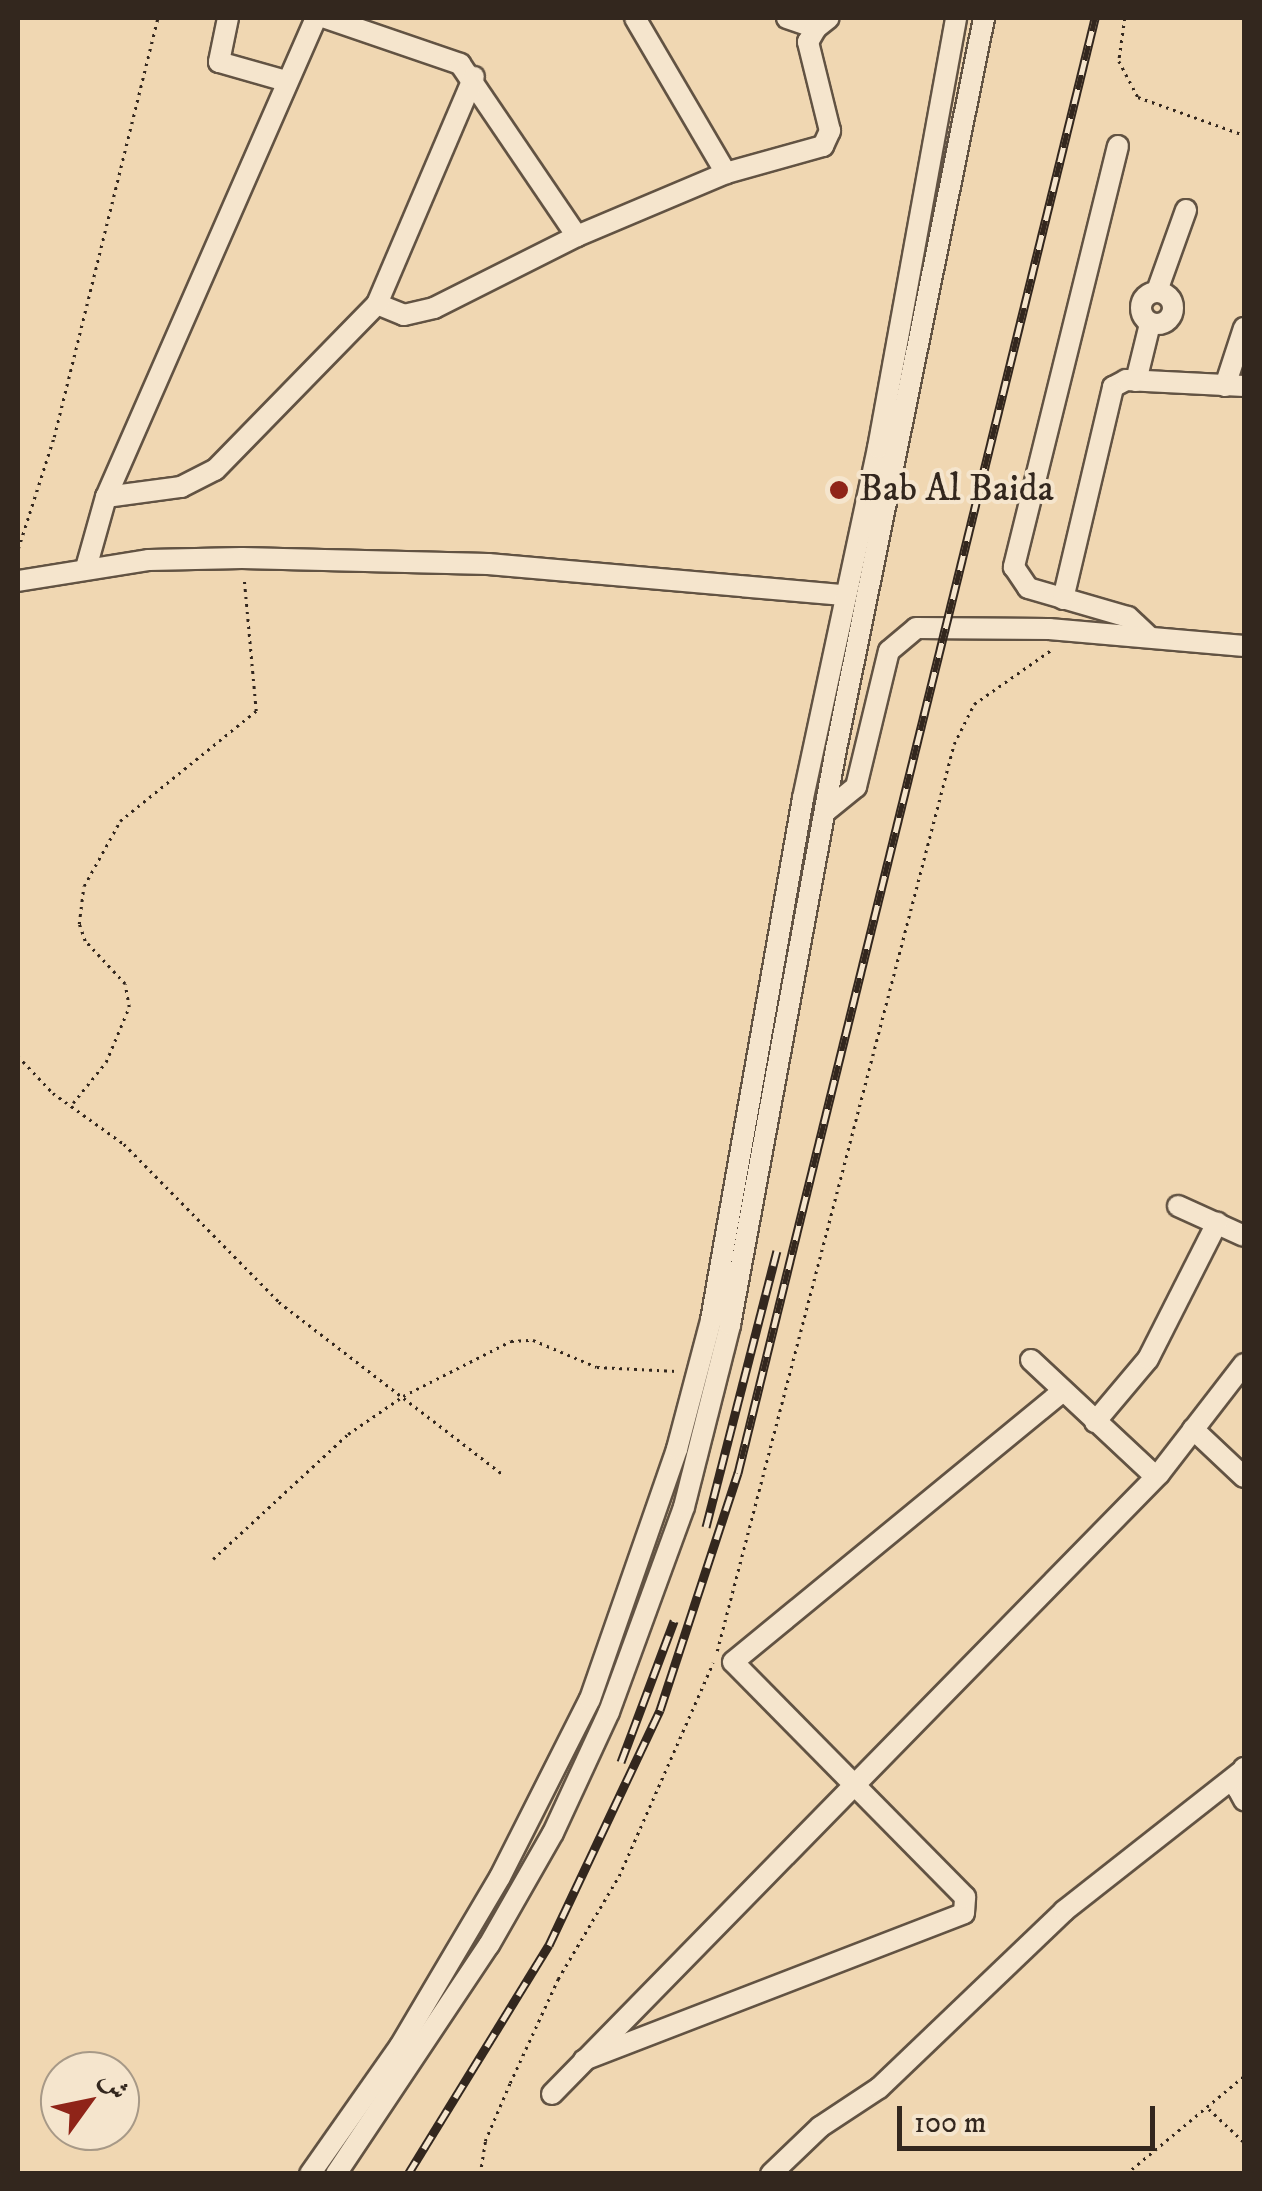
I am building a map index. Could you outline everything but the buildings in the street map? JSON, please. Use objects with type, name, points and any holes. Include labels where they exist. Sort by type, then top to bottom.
[{"type":"street","points":[[228,18],[219,62],[286,81]]},
{"type":"street","points":[[86,568],[106,497],[316,18]]},
{"type":"street","points":[[326,18],[427,48],[474,77],[577,236]]},
{"type":"street","points":[[634,18],[726,172]]},
{"type":"street","points":[[787,18],[823,23]]},
{"type":"street","points":[[310,2174],[390,2061],[482,1907],[590,1699],[646,1550],[699,1371],[844,595],[878,448],[956,18]]},
{"type":"street","points":[[336,2174],[521,1891],[582,1773],[651,1602],[727,1341],[825,812],[984,18]]},
{"type":"street","points":[[376,304],[414,315],[577,236],[726,172],[826,142],[829,124],[808,42],[823,23]]},
{"type":"street","points":[[106,497],[182,487],[215,470],[376,304],[474,77]]},
{"type":"street","points":[[1118,146],[1014,567],[1028,588],[1128,616],[1147,636]]},
{"type":"street","points":[[1136,381],[1150,324],[1165,324],[1173,300],[1157,291],[1186,210]]},
{"type":"street","points":[[1063,599],[1109,394],[1119,382],[1235,386],[1244,328]]},
{"type":"street","points":[[18,581],[86,568],[242,558],[488,564],[844,595]]},
{"type":"street","points":[[825,812],[856,787],[886,658],[906,632],[980,627],[1147,636],[1244,646]]},
{"type":"street","points":[[1178,1206],[1244,1236]]},
{"type":"street","points":[[1095,1422],[1148,1359],[1217,1223]]},
{"type":"street","points":[[1030,1360],[1155,1476]]},
{"type":"street","points":[[552,2094],[1155,1476],[1244,1364]]},
{"type":"street","points":[[584,2060],[964,1913],[965,1897],[856,1782],[733,1662],[1063,1392]]},
{"type":"street","points":[[1193,1429],[1244,1476]]},
{"type":"street","points":[[1243,1769],[1238,1788],[1244,1800]]},
{"type":"street","points":[[772,2174],[820,2127],[878,2088],[1064,1912],[1243,1769]]},
{"type":"path","points":[[18,549],[54,436],[158,18]]},
{"type":"path","points":[[1125,18],[1120,61],[1138,97],[1244,136]]},
{"type":"path","points":[[73,1102],[106,1062],[129,1007],[125,984],[84,941],[79,924],[96,858],[120,821],[256,711],[242,558]]},
{"type":"path","points":[[480,2174],[485,2140],[558,1979],[620,1876],[706,1687],[960,727],[999,682],[1058,648]]},
{"type":"path","points":[[18,1056],[53,1093],[73,1102],[124,1144],[279,1302],[502,1474]]},
{"type":"path","points":[[213,1560],[304,1472],[404,1396],[511,1342],[533,1340],[597,1367],[699,1371]]},
{"type":"path","points":[[1126,2174],[1209,2109],[1244,2076]]},
{"type":"path","points":[[1209,2109],[1244,2142]]},
{"type":"railway","points":[[408,2174],[549,1945],[660,1710],[738,1473],[1095,18]]},
{"type":"railway","points":[[706,1527],[777,1251]]},
{"type":"railway","points":[[621,1762],[674,1621]]},
{"type":"place","name":"Bab Al Baida","points":[[839,490]]}]
